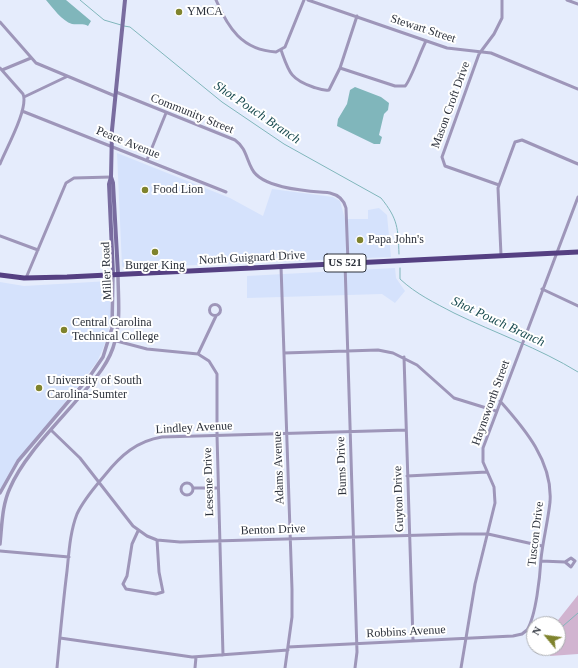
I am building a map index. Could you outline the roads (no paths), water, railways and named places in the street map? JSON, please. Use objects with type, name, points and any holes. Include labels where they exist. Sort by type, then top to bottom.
[{"type":"highway","name":"North Guignard Drive","points":[[0,275],[26,278],[578,252]]},
{"type":"main road","name":"Miller Road","points":[[115,274],[111,146],[125,0]]},
{"type":"street","points":[[216,0],[226,23],[237,37],[267,51],[276,52],[282,50],[287,43],[304,0]]},
{"type":"street","name":"Stewart Street","points":[[308,0],[454,50],[491,53],[578,89]]},
{"type":"street","name":"Mason Croft Drive","points":[[499,185],[445,166],[442,160],[446,144],[480,51],[499,26],[503,14],[502,0]]},
{"type":"street","points":[[567,0],[578,4]]},
{"type":"street","points":[[282,50],[293,77],[298,81],[323,90],[331,88],[340,68],[357,16]]},
{"type":"street","name":"Community Street","points":[[0,22],[31,58],[46,68],[66,77],[223,135],[239,143],[246,151],[255,174],[266,182],[330,193],[339,196],[343,200],[346,208],[347,263]]},
{"type":"street","points":[[340,68],[395,86],[403,87],[408,84],[426,41]]},
{"type":"street","points":[[0,164],[25,105],[24,97],[1,69],[31,58]]},
{"type":"street","points":[[24,97],[66,77]]},
{"type":"street","name":"Peace Avenue","points":[[22,111],[226,192]]},
{"type":"street","points":[[147,160],[166,113]]},
{"type":"street","points":[[501,255],[499,185],[514,143],[519,140],[578,164]]},
{"type":"street","points":[[26,278],[62,190],[69,180],[74,178],[111,177]]},
{"type":"street","name":"Haynsworth Street","points":[[461,668],[476,584],[495,497],[494,487],[483,462],[483,448],[578,198]]},
{"type":"street","points":[[0,236],[38,250]]},
{"type":"street","name":"Burns Drive","points":[[347,263],[347,351],[357,643],[355,668]]},
{"type":"street","name":"Adams Avenue","points":[[281,266],[292,617],[286,668]]},
{"type":"street","name":"Miller Road","points":[[0,493],[18,461],[97,367],[110,339],[114,309],[115,274]]},
{"type":"street","name":"Miller Road","points":[[0,544],[4,509],[10,488],[22,467],[101,371],[115,341],[119,311],[115,274]]},
{"type":"street","points":[[542,290],[578,306]]},
{"type":"street","points":[[110,339],[147,349],[198,354],[216,316]]},
{"type":"street","points":[[284,353],[384,351],[404,357],[418,365],[454,398],[496,411]]},
{"type":"street","name":"Lesesne Drive","points":[[198,354],[209,361],[217,374],[216,436],[223,655]]},
{"type":"street","name":"Guyton Drive","points":[[404,357],[413,640]]},
{"type":"street","name":"Tuscon Drive","points":[[500,401],[533,442],[546,470],[550,502],[542,546],[537,593],[529,627],[524,633]]},
{"type":"street","name":"Lindley Avenue","points":[[57,668],[69,557],[75,520],[82,505],[120,457],[128,450],[146,441],[162,437],[406,430]]},
{"type":"street","name":"Benton Drive","points":[[52,431],[72,449],[129,522],[138,531],[158,540],[170,542],[488,534],[542,546]]},
{"type":"street","points":[[407,476],[487,472]]},
{"type":"street","points":[[186,482],[190,483],[193,488],[191,493],[187,495],[183,493],[181,489],[182,485],[186,482]]},
{"type":"street","points":[[193,488],[218,488]]},
{"type":"street","points":[[138,531],[130,552],[127,576],[123,586],[126,589],[156,594],[163,592],[159,572],[158,540]]},
{"type":"street","points":[[0,551],[69,557]]},
{"type":"street","points":[[541,561],[565,562]]},
{"type":"street","name":"Robbins Avenue","points":[[60,638],[196,657],[357,643],[513,636],[524,633]]},
{"type":"street","points":[[195,668],[196,657]]},
{"type":"waterway","name":"Shot Pouch Branch","points":[[80,0],[104,20],[121,25]]},
{"type":"waterway","name":"Shot Pouch Branch","points":[[124,26],[130,27],[222,102],[284,144],[381,198],[387,205],[396,224],[399,254]]},
{"type":"waterway","name":"Shot Pouch Branch","points":[[400,268],[400,279],[426,298],[454,313],[548,355],[578,372]]},
{"type":"waterway","points":[[566,623],[578,613]]},
{"type":"place","name":"YMCA","points":[[179,12]]},
{"type":"place","name":"Food Lion","points":[[145,190]]},
{"type":"place","name":"Papa John's","points":[[360,240]]},
{"type":"place","name":"Burger King","points":[[155,252]]},
{"type":"place","name":"Central Carolina Technical College","points":[[64,330]]},
{"type":"place","name":"University of South Carolina-Sumter","points":[[39,388]]}]
